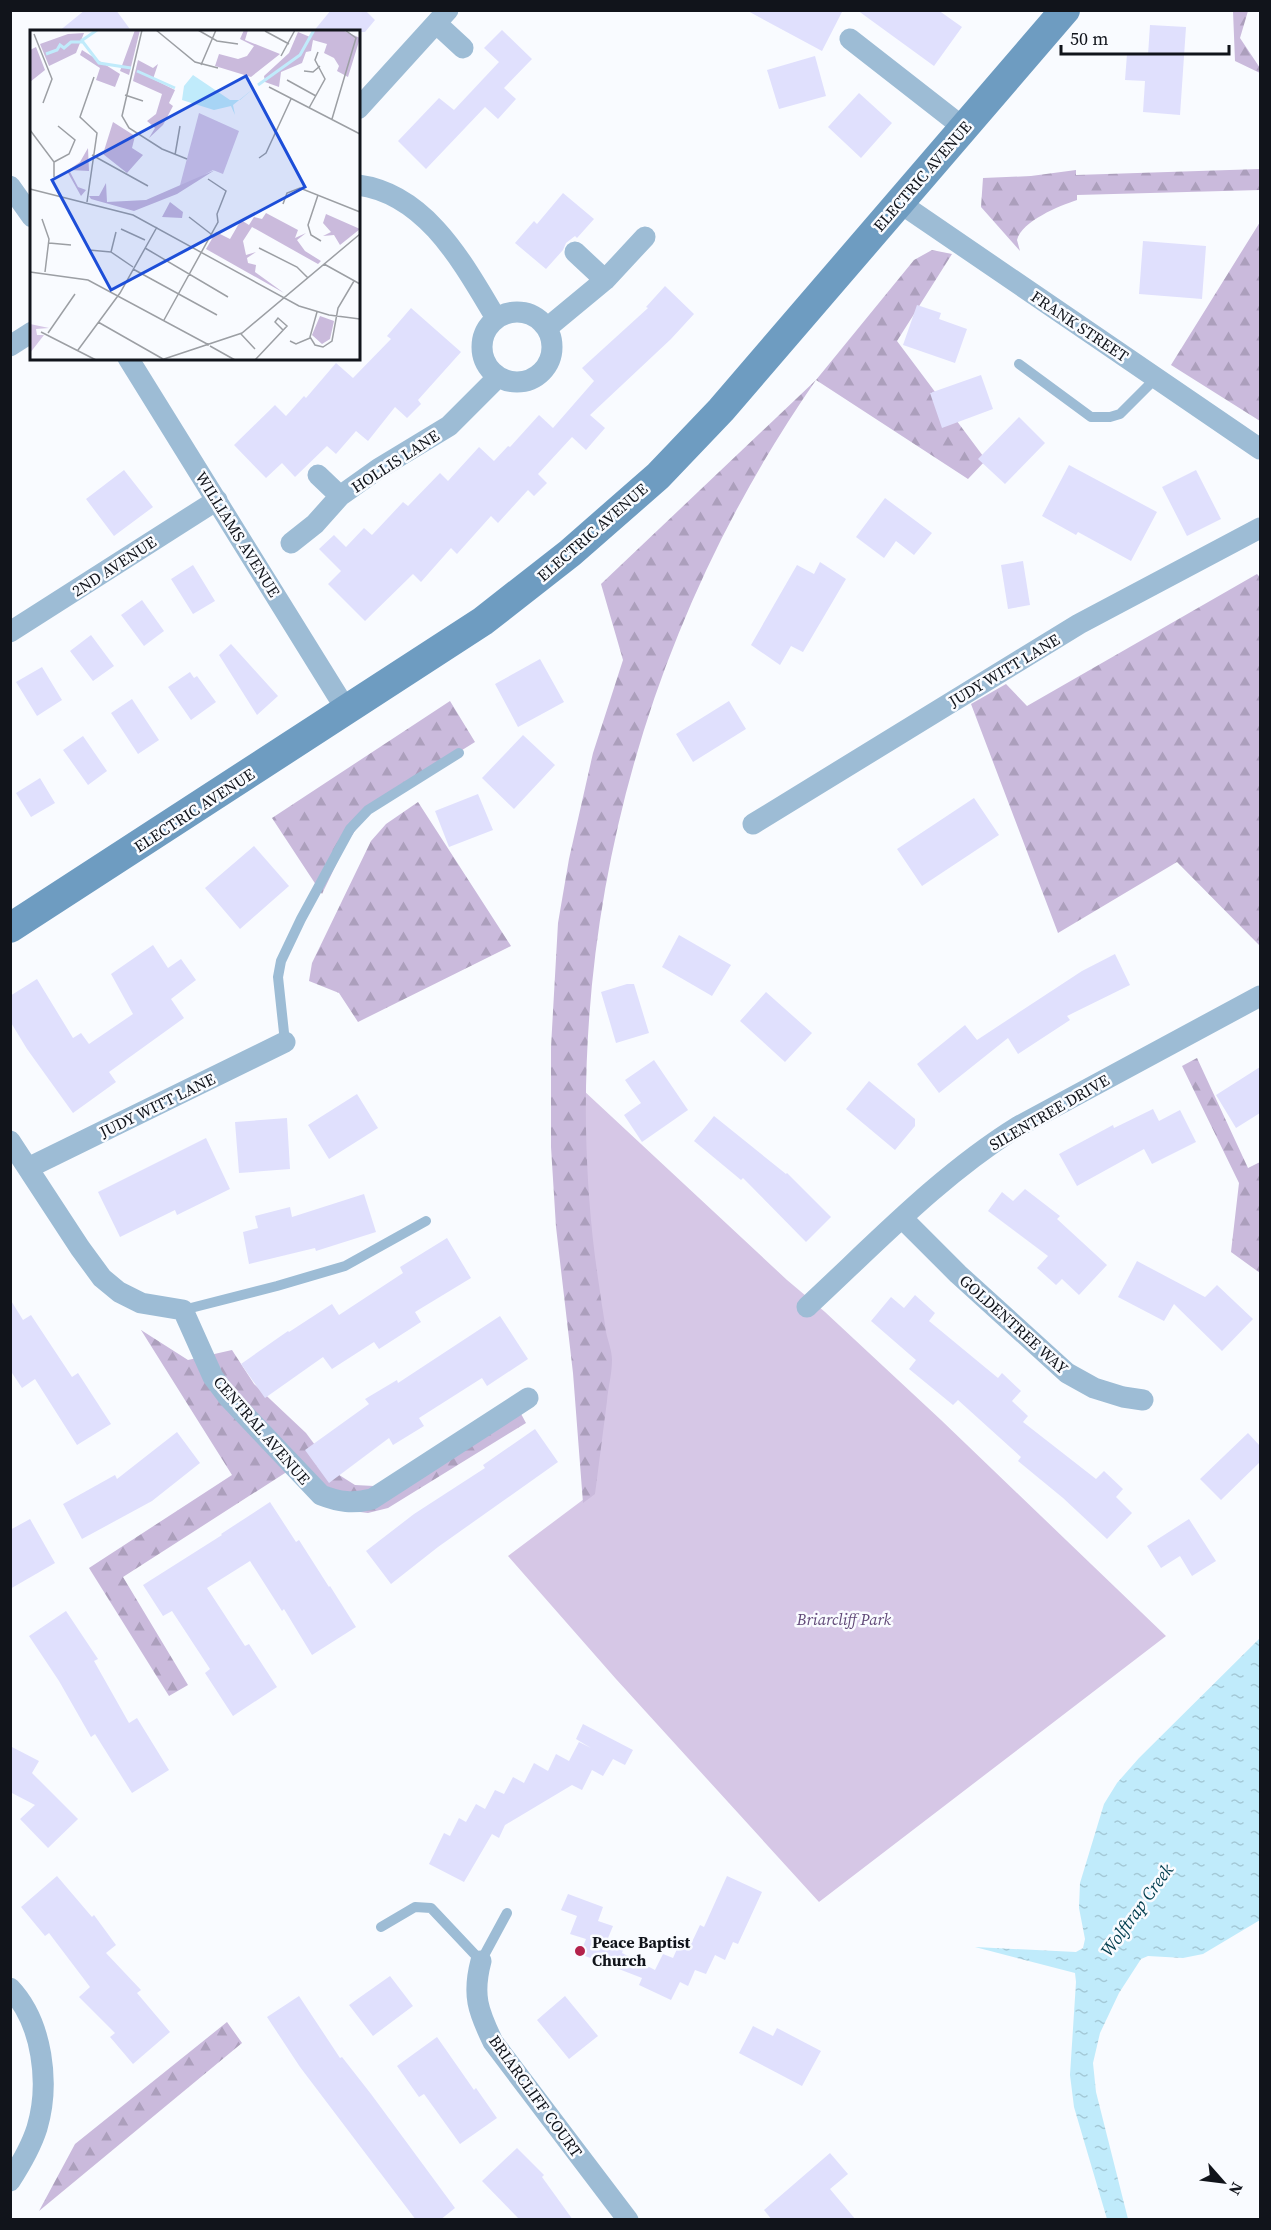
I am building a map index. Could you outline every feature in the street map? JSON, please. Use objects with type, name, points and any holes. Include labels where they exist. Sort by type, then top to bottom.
[{"type":"street","name":"ELECTRIC AVENUE","points":[[10,928],[347,711],[483,621],[548,572],[658,476],[721,410],[1065,10]]},
{"type":"street","points":[[360,107],[442,17],[463,48]]},
{"type":"street","points":[[850,39],[964,128]]},
{"type":"street","points":[[10,186],[30,214]]},
{"type":"street","points":[[360,186],[395,198],[429,222],[450,244],[496,318]]},
{"type":"street","name":"FRANK STREET","points":[[900,203],[1260,449]]},
{"type":"street","points":[[547,328],[604,280],[645,237]]},
{"type":"street","points":[[575,252],[604,280]]},
{"type":"street","points":[[519,311],[540,320],[547,328],[552,348],[550,358],[538,376],[518,383],[498,377],[489,369],[483,359],[481,348],[483,336],[488,326],[496,318],[507,312],[519,311]]},
{"type":"street","points":[[10,346],[30,333]]},
{"type":"street","name":"WILLIAMS AVENUE","points":[[129,360],[347,711]]},
{"type":"street","name":"HOLLIS LANE","points":[[291,543],[315,524],[340,496],[378,469],[449,426],[498,377]]},
{"type":"street","points":[[318,475],[340,496]]},
{"type":"street","name":"2ND AVENUE","points":[[10,632],[217,500]]},
{"type":"street","name":"JUDY WITT LANE","points":[[753,824],[1080,624],[1260,528]]},
{"type":"street","name":"SILENTREE DRIVE","points":[[807,1307],[958,1167],[1018,1126],[1260,996]]},
{"type":"street","name":"JUDY WITT LANE","points":[[28,1168],[285,1042]]},
{"type":"street","points":[[10,1141],[102,1278],[119,1292],[141,1304],[183,1310]]},
{"type":"street","name":"GOLDENTREE WAY","points":[[902,1218],[958,1274],[1067,1373],[1094,1388],[1122,1397],[1143,1400]]},
{"type":"street","name":"CENTRAL AVENUE","points":[[183,1310],[213,1377],[228,1397],[313,1489],[338,1502],[359,1503],[372,1499],[528,1398]]},
{"type":"street","name":"BRIARCLIFF COURT","points":[[481,1961],[476,1981],[477,1996],[481,2017],[493,2042],[628,2220]]},
{"type":"street","points":[[10,1988],[27,2012],[37,2039],[43,2070],[43,2100],[38,2127],[26,2156],[10,2181]]},
{"type":"lane","points":[[1019,364],[1091,417],[1110,417],[1120,414],[1156,378]]},
{"type":"lane","points":[[285,1042],[278,976],[281,961],[350,829],[369,810],[459,753]]},
{"type":"lane","points":[[183,1310],[345,1266],[426,1221]]},
{"type":"lane","points":[[381,1927],[415,1907],[431,1908],[481,1961],[507,1913]]},
{"type":"green space","points":[[1233,11],[1248,11],[1240,38],[1260,68],[1260,73],[1235,61]]},
{"type":"green space","points":[[1260,169],[1260,190],[1077,195],[1077,200],[1051,210],[1026,227],[1017,240],[1020,251],[981,207],[983,178],[1031,176],[1076,170],[1076,175]]},
{"type":"green space","points":[[1260,222],[1260,421],[1171,365]]},
{"type":"green space","points":[[932,250],[952,254],[897,341],[986,460],[968,479],[816,380],[914,260]]},
{"type":"green space","points":[[816,380],[762,464],[715,552],[675,643],[642,736],[617,832],[599,929],[588,1028],[586,1128],[588,1187],[594,1246],[612,1365],[595,1494],[583,1503],[573,1373],[556,1227],[551,1147],[551,1047],[558,923],[569,859],[593,753],[623,660],[601,584]]},
{"type":"green space","points":[[1257,574],[1260,577],[1260,946],[1177,862],[1058,933],[971,704],[1006,684],[1027,706]]},
{"type":"green space","points":[[450,701],[475,742],[371,807],[346,844],[322,894],[272,818]]},
{"type":"green space","points":[[418,802],[511,946],[358,1022],[339,993],[309,981],[312,963],[371,841],[386,824]]},
{"type":"green space","points":[[1197,1058],[1248,1168],[1260,1162],[1260,1273],[1231,1252],[1239,1183],[1182,1066]]},
{"type":"green space","name":"Briarcliff Park","points":[[583,1090],[941,1420],[1166,1636],[819,1902],[616,1679],[508,1556],[592,1493],[589,1230]]},
{"type":"green space","points":[[141,1330],[188,1360],[232,1350],[254,1384],[306,1433],[336,1473],[355,1485],[374,1486],[514,1401],[526,1423],[388,1508],[368,1513],[352,1511],[299,1464],[123,1577],[188,1685],[169,1696],[89,1568],[232,1475]]},
{"type":"green space","points":[[227,2022],[242,2043],[39,2211],[75,2144]]},
{"type":"water","name":"Wolftrap Creek","points":[[1260,1638],[1260,1920],[1203,1954],[1183,1958],[1148,1956],[1141,1959],[1119,1993],[1100,2033],[1093,2063],[1096,2092],[1128,2219],[1107,2219],[1074,2107],[1070,2075],[1075,1973],[975,1947],[1076,1952],[1083,1948],[1085,1939],[1079,1908],[1080,1883],[1104,1804],[1117,1783],[1139,1758]]},
{"type":"building","points":[[85,10],[116,10],[131,30],[60,30]]},
{"type":"building","points":[[331,10],[365,10],[375,20],[365,32],[360,32],[360,30],[315,30]]},
{"type":"building","points":[[746,10],[843,10],[822,51]]},
{"type":"building","points":[[857,10],[938,10],[962,27],[934,66]]},
{"type":"building","points":[[1150,25],[1186,27],[1180,115],[1143,112],[1145,81],[1125,80],[1127,54],[1148,55]]},
{"type":"building","points":[[502,30],[532,59],[504,88],[516,99],[498,119],[485,107],[426,169],[398,141],[439,98],[454,110],[499,62],[484,48]]},
{"type":"building","points":[[815,56],[826,96],[779,109],[767,70]]},
{"type":"building","points":[[859,93],[892,123],[861,158],[828,127]]},
{"type":"building","points":[[563,193],[594,219],[577,238],[575,236],[566,243],[563,250],[546,269],[515,243],[534,221],[537,224]]},
{"type":"building","points":[[1143,241],[1206,246],[1202,299],[1139,294]]},
{"type":"building","points":[[665,286],[694,314],[671,339],[590,415],[605,428],[586,450],[572,437],[538,474],[547,483],[534,496],[528,490],[498,523],[491,516],[457,554],[451,548],[421,582],[413,574],[365,621],[328,584],[341,571],[319,549],[334,535],[346,547],[364,528],[372,535],[403,502],[408,506],[440,473],[448,481],[479,447],[494,461],[539,415],[553,428],[594,381],[582,368],[648,308],[646,307]]},
{"type":"building","points":[[917,305],[941,313],[939,319],[967,329],[955,363],[903,345]]},
{"type":"building","points":[[411,308],[461,352],[418,400],[421,404],[407,418],[395,407],[368,441],[356,431],[336,454],[327,446],[295,477],[282,463],[266,478],[234,445],[275,405],[286,416],[304,396],[306,398],[336,363],[353,378],[391,339],[387,336]]},
{"type":"building","points":[[981,375],[993,409],[942,428],[930,393]]},
{"type":"building","points":[[1019,417],[1045,443],[1005,484],[978,459]]},
{"type":"building","points":[[1069,465],[1157,512],[1131,561],[1078,532],[1076,535],[1042,516]]},
{"type":"building","points":[[124,470],[153,507],[114,536],[86,499]]},
{"type":"building","points":[[1196,470],[1221,519],[1187,536],[1162,487]]},
{"type":"building","points":[[885,498],[932,533],[914,555],[896,541],[884,558],[856,537]]},
{"type":"building","points":[[1023,561],[1030,605],[1008,609],[1001,565]]},
{"type":"building","points":[[820,562],[846,579],[803,652],[791,646],[780,665],[751,645],[797,565],[814,574]]},
{"type":"building","points":[[193,565],[215,601],[193,614],[171,579]]},
{"type":"building","points":[[142,600],[164,631],[144,646],[121,615]]},
{"type":"building","points":[[91,635],[114,666],[93,681],[70,651]]},
{"type":"building","points":[[231,644],[278,696],[257,715],[219,655]]},
{"type":"building","points":[[540,659],[564,702],[518,727],[495,684]]},
{"type":"building","points":[[42,667],[62,700],[37,716],[16,682]]},
{"type":"building","points":[[190,672],[194,678],[197,676],[216,702],[191,720],[168,687]]},
{"type":"building","points":[[132,699],[159,740],[138,754],[111,713]]},
{"type":"building","points":[[729,701],[746,729],[693,762],[676,734]]},
{"type":"building","points":[[523,735],[555,765],[514,809],[482,778]]},
{"type":"building","points":[[83,736],[107,771],[88,785],[63,750]]},
{"type":"building","points":[[40,778],[55,803],[31,817],[16,793]]},
{"type":"building","points":[[478,794],[493,830],[449,847],[435,811]]},
{"type":"building","points":[[974,798],[999,835],[922,886],[897,849]]},
{"type":"building","points":[[254,846],[289,886],[240,929],[205,888]]},
{"type":"building","points":[[679,935],[731,965],[712,996],[662,967]]},
{"type":"building","points":[[153,945],[168,968],[181,959],[196,980],[171,999],[184,1018],[109,1072],[116,1082],[73,1113],[10,1021],[10,996],[37,979],[73,1038],[81,1033],[89,1044],[133,1014],[111,974]]},
{"type":"building","points":[[1115,954],[1130,985],[1067,1016],[1070,1020],[1018,1054],[1008,1038],[939,1093],[917,1064],[965,1025],[977,1040],[1082,971]]},
{"type":"building","points":[[634,984],[649,1033],[616,1043],[601,992]]},
{"type":"building","points":[[766,992],[812,1033],[785,1062],[740,1021]]},
{"type":"building","points":[[654,1060],[688,1110],[642,1142],[624,1115],[641,1103],[625,1080]]},
{"type":"building","points":[[1260,1067],[1260,1113],[1236,1128],[1216,1095]]},
{"type":"building","points":[[869,1081],[915,1119],[915,1126],[895,1150],[846,1109]]},
{"type":"building","points":[[357,1094],[378,1128],[329,1159],[308,1125]]},
{"type":"building","points":[[1153,1109],[1159,1121],[1180,1110],[1196,1142],[1152,1164],[1144,1149],[1077,1186],[1059,1154],[1113,1125],[1114,1128]]},
{"type":"building","points":[[714,1116],[787,1173],[831,1217],[806,1242],[743,1178],[741,1180],[694,1141]]},
{"type":"building","points":[[287,1118],[290,1169],[239,1173],[235,1122]]},
{"type":"building","points":[[206,1138],[230,1189],[177,1215],[175,1210],[120,1237],[98,1192]]},
{"type":"building","points":[[1025,1189],[1060,1216],[1057,1219],[1107,1265],[1079,1295],[1062,1279],[1056,1285],[1037,1268],[1048,1256],[988,1211],[1002,1192],[1013,1201]]},
{"type":"building","points":[[364,1194],[376,1232],[316,1251],[315,1248],[249,1264],[243,1232],[258,1228],[255,1216],[290,1207],[292,1217]]},
{"type":"building","points":[[447,1238],[471,1278],[415,1312],[421,1322],[379,1349],[374,1342],[332,1369],[323,1357],[265,1398],[241,1364],[332,1304],[339,1315],[403,1273],[400,1267]]},
{"type":"building","points":[[1137,1261],[1205,1297],[1217,1285],[1253,1319],[1222,1351],[1174,1304],[1164,1321],[1118,1297]]},
{"type":"building","points":[[915,1295],[935,1313],[929,1321],[998,1378],[1002,1373],[1021,1391],[1012,1401],[1028,1416],[1023,1422],[1096,1479],[1104,1471],[1123,1489],[1116,1497],[1132,1513],[1107,1539],[1063,1498],[1018,1461],[1021,1457],[958,1400],[953,1405],[909,1369],[916,1360],[871,1321],[891,1297],[904,1308]]},
{"type":"building","points":[[10,1299],[23,1320],[31,1315],[72,1377],[78,1373],[111,1424],[77,1445],[35,1379],[22,1388],[10,1370]]},
{"type":"building","points":[[500,1316],[528,1359],[487,1386],[482,1378],[419,1418],[424,1426],[393,1445],[389,1438],[329,1483],[305,1450],[369,1404],[365,1399],[397,1380],[398,1383]]},
{"type":"building","points":[[535,1429],[558,1462],[438,1547],[391,1584],[366,1551],[414,1514],[485,1468],[483,1465]]},
{"type":"building","points":[[177,1432],[200,1463],[152,1501],[82,1539],[63,1504],[115,1475],[117,1479]]},
{"type":"building","points":[[1248,1433],[1260,1446],[1260,1462],[1221,1500],[1200,1479]]},
{"type":"building","points":[[270,1502],[296,1542],[299,1540],[356,1627],[312,1655],[284,1609],[282,1611],[250,1561],[207,1588],[245,1646],[249,1644],[277,1687],[233,1716],[205,1673],[210,1669],[172,1611],[163,1616],[143,1585]]},
{"type":"building","points":[[30,1519],[55,1563],[10,1589],[10,1530]]},
{"type":"building","points":[[1189,1519],[1216,1561],[1192,1576],[1180,1556],[1161,1568],[1147,1546]]},
{"type":"building","points":[[66,1611],[98,1659],[94,1661],[129,1723],[137,1718],[169,1770],[132,1793],[95,1734],[91,1737],[59,1681],[29,1636]]},
{"type":"building","points":[[583,1724],[633,1750],[625,1765],[613,1759],[603,1776],[592,1770],[582,1790],[572,1785],[505,1825],[499,1838],[492,1834],[464,1882],[429,1864],[444,1833],[450,1836],[459,1818],[466,1822],[476,1804],[485,1809],[495,1790],[504,1794],[513,1777],[524,1783],[534,1763],[548,1771],[556,1754],[569,1761],[579,1742],[591,1748],[576,1739]]},
{"type":"building","points":[[10,1746],[39,1761],[32,1773],[78,1819],[48,1848],[20,1819],[35,1805],[10,1792]]},
{"type":"building","points":[[57,1876],[92,1917],[94,1915],[116,1945],[106,1953],[141,1990],[137,1993],[170,2032],[133,2064],[110,2037],[115,2033],[79,1997],[90,1987],[49,1933],[45,1936],[21,1907]]},
{"type":"building","points":[[727,1876],[762,1892],[738,1944],[733,1942],[725,1960],[715,1955],[706,1974],[695,1970],[688,1986],[680,1982],[671,2000],[639,1985],[642,1978],[580,1954],[586,1939],[570,1934],[577,1916],[561,1910],[568,1894],[603,1907],[598,1921],[613,1926],[606,1943],[623,1950],[622,1953],[655,1970],[663,1954],[673,1958],[681,1940],[691,1944],[700,1925],[704,1927]]},
{"type":"building","points":[[390,1976],[413,2006],[373,2036],[349,2005]]},
{"type":"building","points":[[299,1996],[340,2058],[342,2057],[371,2094],[455,2208],[440,2220],[416,2220],[300,2067],[267,2017]]},
{"type":"building","points":[[565,1996],[598,2036],[569,2059],[537,2020]]},
{"type":"building","points":[[753,2026],[773,2036],[777,2028],[821,2051],[802,2086],[739,2053]]},
{"type":"building","points":[[437,2037],[474,2090],[476,2088],[497,2118],[460,2144],[424,2094],[419,2097],[397,2066]]},
{"type":"building","points":[[517,2148],[544,2175],[542,2177],[573,2220],[520,2220],[482,2181]]},
{"type":"building","points":[[830,2153],[848,2174],[830,2189],[856,2220],[772,2220],[764,2210]]},
{"type":"place","name":"Peace Baptist Church","points":[[580,1951]]}]
